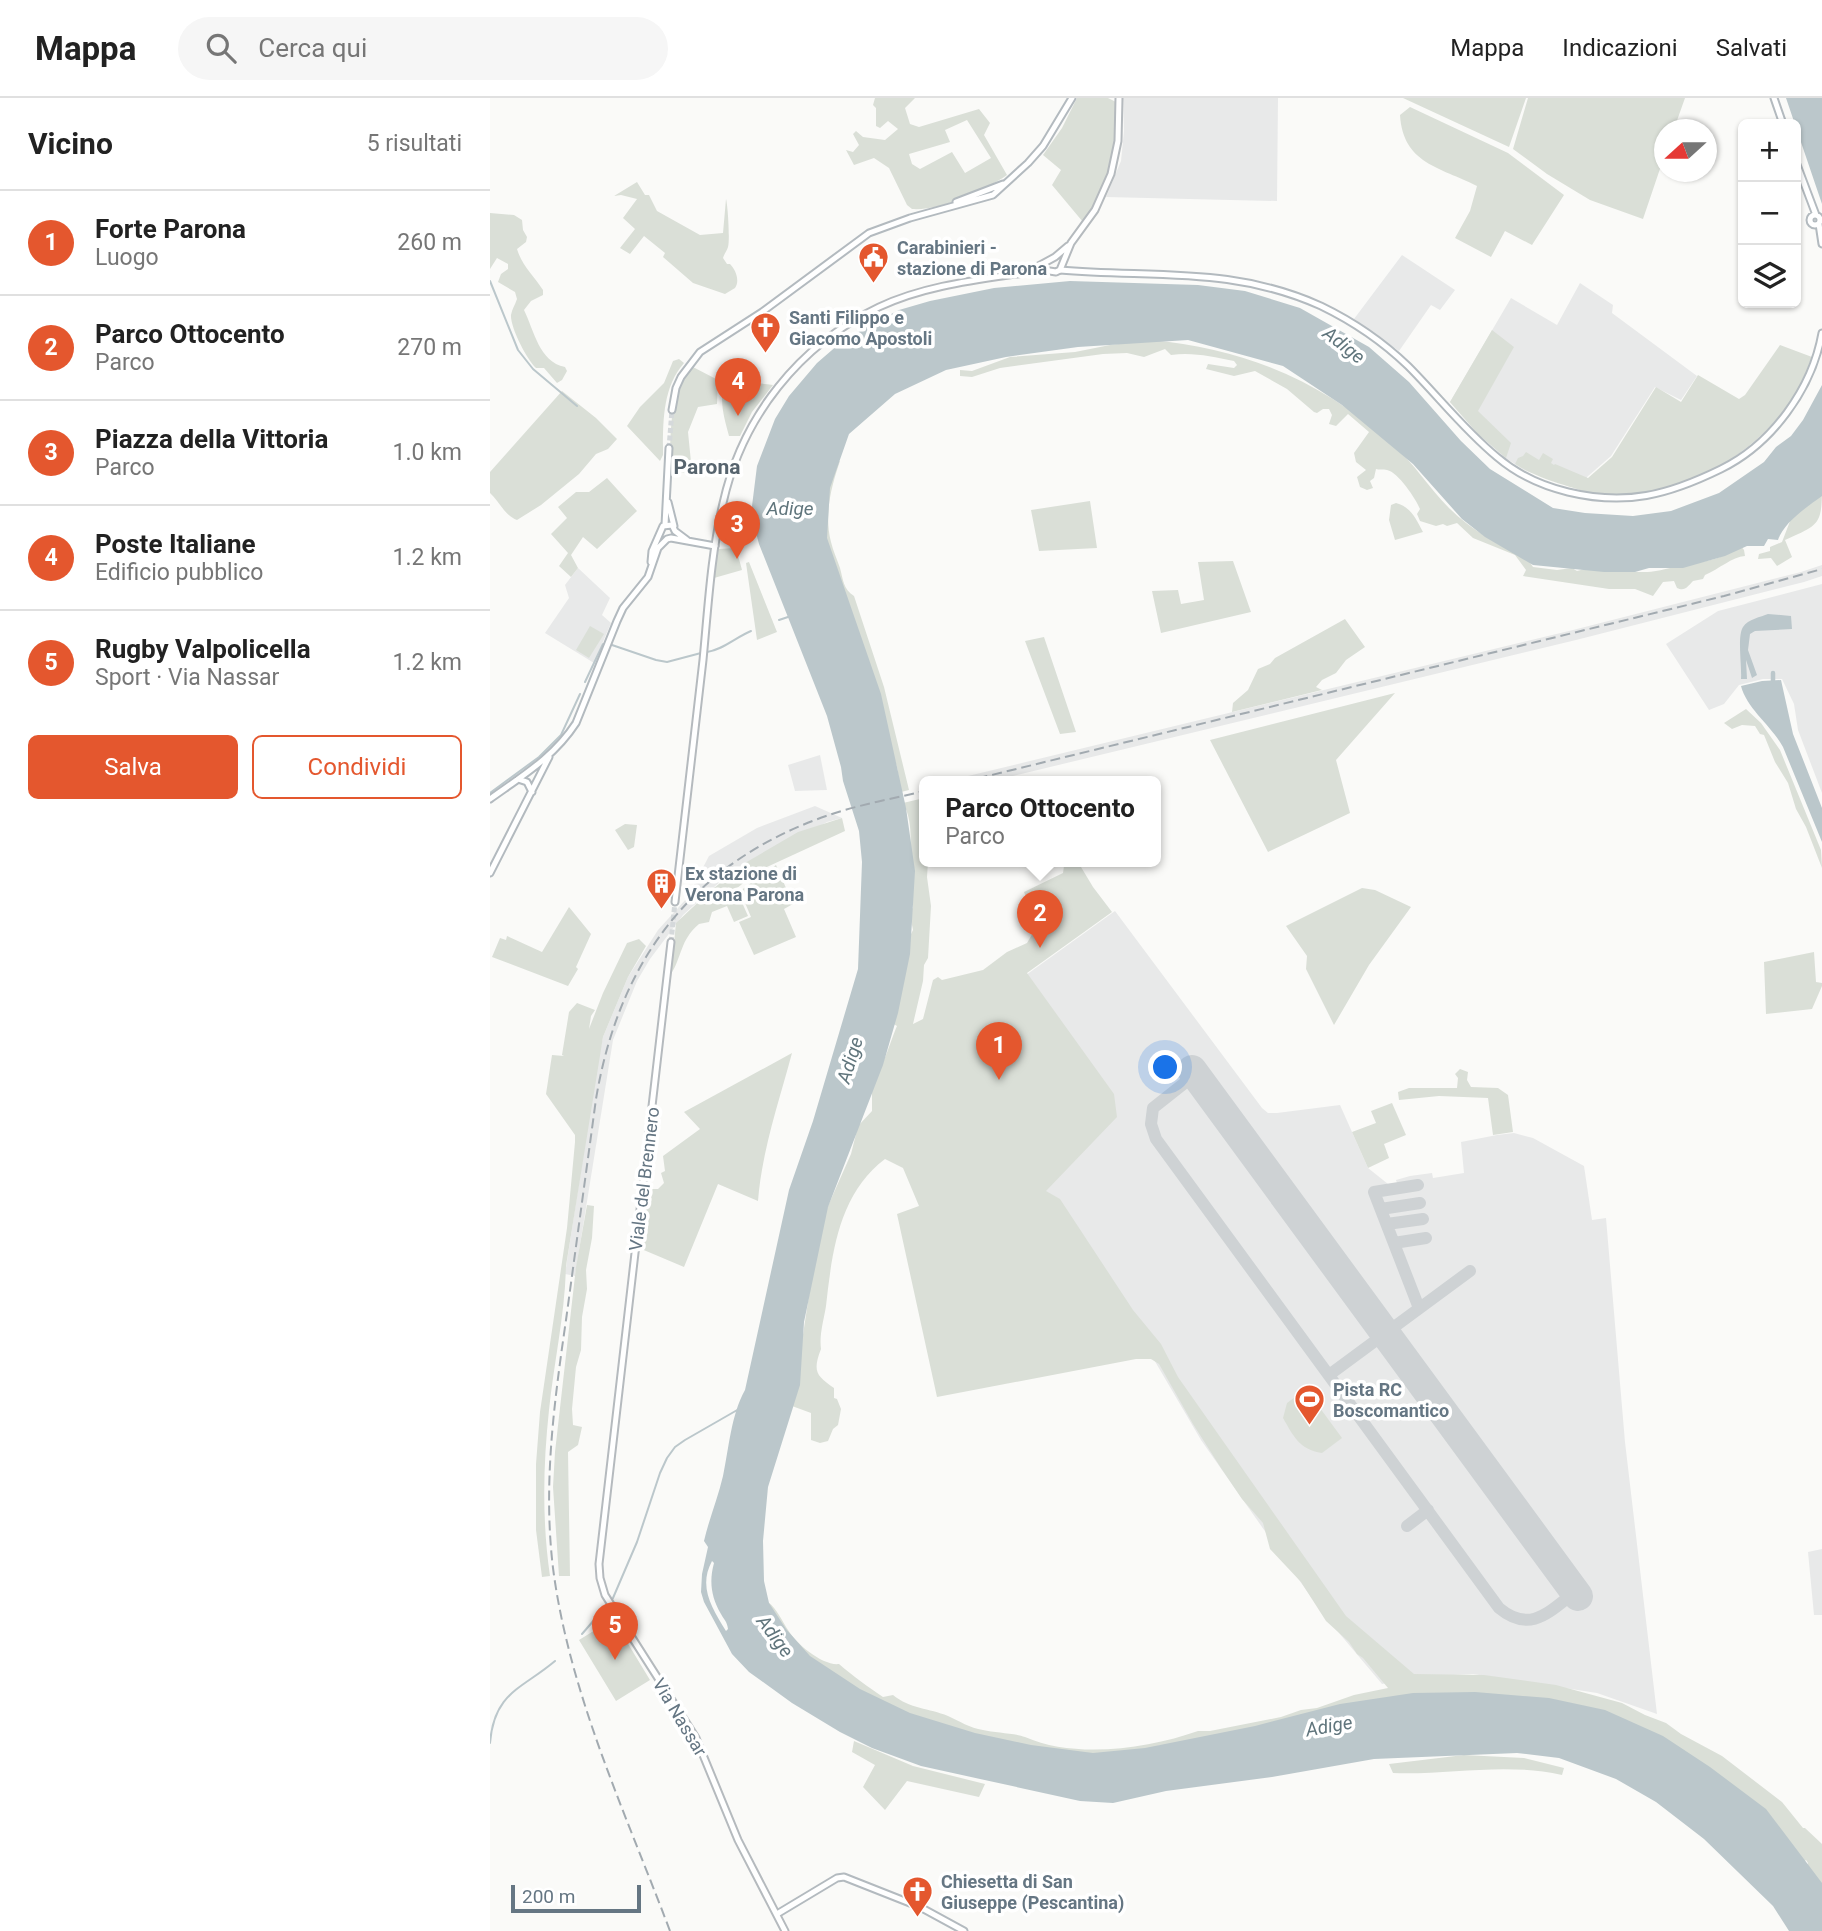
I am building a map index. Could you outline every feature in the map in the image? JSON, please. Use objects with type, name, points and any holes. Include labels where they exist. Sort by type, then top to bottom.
[{"type":"main road","points":[[920,215],[993,195],[1043,146],[1072,98]]},
{"type":"main road","points":[[1059,267],[1071,243],[1095,210],[1111,174],[1118,141],[1119,98]]},
{"type":"main road","points":[[1774,98],[1781,119]]},
{"type":"main road","points":[[1801,177],[1813,216],[1810,222],[1816,225],[1822,244]]},
{"type":"main road","points":[[672,410],[681,377],[700,352],[762,312],[869,233],[1009,181]]},
{"type":"main road","points":[[1024,273],[1049,261],[1071,243]]},
{"type":"main road","points":[[1055,257],[1059,267]]},
{"type":"main road","points":[[1049,261],[1048,268],[1059,267],[1077,271],[1150,272],[1224,278],[1279,289],[1321,307],[1347,320],[1392,352],[1498,459],[1548,487],[1594,498],[1651,496],[1675,490],[1727,466],[1776,427],[1788,411],[1805,384],[1822,333]]},
{"type":"main road","points":[[675,902],[715,546],[727,486],[752,424],[779,385],[830,336],[880,307],[948,285],[1059,267]]},
{"type":"main road","points":[[651,567],[652,551],[665,525],[669,448]]},
{"type":"main road","points":[[490,873],[552,754],[576,723],[623,608],[644,584],[658,548],[675,529],[666,496]]},
{"type":"main road","points":[[665,525],[675,529],[689,542]]},
{"type":"main road","points":[[660,532],[669,538],[715,546]]},
{"type":"main road","points":[[490,799],[552,754]]},
{"type":"main road","points":[[518,779],[527,782],[532,792]]},
{"type":"main road","name":"Viale del Brennero","points":[[617,1417],[671,942]]},
{"type":"main road","name":"Via Nassar","points":[[617,1417],[599,1564],[600,1578],[611,1605],[696,1738],[738,1840],[785,1931]]},
{"type":"main road","points":[[777,1914],[837,1878],[844,1877],[920,1907],[964,1931]]},
{"type":"shaded area","points":[[875,98],[915,98],[905,108],[910,124],[919,127],[979,109],[990,123],[984,135],[1007,175],[961,199],[935,207],[912,209],[907,205],[889,168],[874,158],[854,165],[846,150],[853,152],[859,145],[853,134],[856,131],[863,137],[885,140],[898,129],[888,121],[880,128],[876,126],[876,108],[873,105]],"holes":[[[967,120],[991,158],[965,173],[952,152],[920,169],[912,164],[909,154],[950,142],[945,130]]]},
{"type":"shaded area","points":[[1077,98],[1108,98],[1116,102],[1113,151],[1106,180],[1083,222],[1052,185],[1061,170],[1043,155],[1062,128]]},
{"type":"shaded area","points":[[1123,98],[1278,98],[1277,201],[1106,197],[1121,161]]},
{"type":"shaded area","points":[[1403,98],[1526,98],[1509,147]]},
{"type":"shaded area","points":[[1528,98],[1685,98],[1678,119],[1654,119],[1656,182],[1643,219],[1590,200],[1513,149]]},
{"type":"shaded area","points":[[1410,107],[1508,153],[1564,195],[1532,245],[1505,231],[1491,257],[1455,238],[1470,211],[1477,186],[1437,168],[1416,154],[1408,144],[1400,115]]},
{"type":"shaded area","points":[[637,182],[645,195],[649,195],[657,211],[700,235],[723,233],[726,199],[729,244],[723,258],[736,272],[735,288],[725,294],[693,283],[663,257],[665,253],[644,236],[630,254],[620,248],[635,229],[623,218],[637,199],[614,196]]},
{"type":"shaded area","points":[[490,213],[514,215],[522,220],[527,237],[526,242],[517,249],[525,266],[543,290],[543,295],[531,301],[524,310],[543,352],[567,371],[557,383],[544,368],[536,368],[532,364],[516,335],[511,320],[517,299],[515,292],[498,282],[501,274],[508,269],[508,264],[497,258],[490,269]]},
{"type":"shaded area","points":[[1402,255],[1455,290],[1440,310],[1431,305],[1399,351],[1354,319]]},
{"type":"shaded area","points":[[1580,283],[1613,305],[1612,313],[1697,376],[1681,400],[1655,387],[1611,456],[1587,477],[1584,491],[1524,470],[1504,457],[1478,434],[1450,402],[1511,298],[1557,325]]},
{"type":"shaded area","points":[[1492,330],[1514,347],[1478,411],[1511,443],[1506,458],[1478,434],[1450,402]]},
{"type":"shaded area","points":[[1151,340],[1185,344],[1250,360],[1280,371],[1338,402],[1400,451],[1442,500],[1467,524],[1529,561],[1533,567],[1648,572],[1716,558],[1741,546],[1745,556],[1730,561],[1705,575],[1703,579],[1693,581],[1684,589],[1677,588],[1674,581],[1663,582],[1653,596],[1635,589],[1609,589],[1523,576],[1526,570],[1515,555],[1473,538],[1457,523],[1436,526],[1420,521],[1417,514],[1420,509],[1415,499],[1391,472],[1376,469],[1374,478],[1370,481],[1373,488],[1367,490],[1360,487],[1357,477],[1366,470],[1356,462],[1354,453],[1369,432],[1348,414],[1336,426],[1329,424],[1332,415],[1329,409],[1314,412],[1287,389],[1255,371],[1234,376],[1206,369],[1208,364],[1234,368],[1237,365],[1234,361],[1195,355],[1171,355],[1165,349],[1144,357],[1127,353],[1103,354],[1000,368],[972,377],[960,376],[960,370],[972,371],[1010,357],[1075,352]]},
{"type":"shaded area","points":[[1780,345],[1812,357],[1799,387],[1783,411],[1763,433],[1713,470],[1655,492],[1625,496],[1586,492],[1549,480],[1515,464],[1526,452],[1539,460],[1543,453],[1553,459],[1551,463],[1554,465],[1588,478],[1612,457],[1656,387],[1681,402],[1698,375],[1739,399],[1745,395]]},
{"type":"shaded area","points":[[679,359],[684,363],[671,384],[665,407],[663,455],[660,461],[627,426],[640,407],[664,383],[673,361]]},
{"type":"shaded area","points":[[691,366],[718,380],[717,404],[698,407],[688,432],[692,472],[673,473],[673,460],[670,455],[673,409],[679,387]]},
{"type":"shaded area","points":[[726,380],[773,385],[752,412],[740,436],[729,436],[725,422],[722,401]]},
{"type":"shaded area","points":[[562,391],[617,439],[608,449],[596,454],[579,474],[541,505],[517,520],[506,512],[490,493],[490,472]]},
{"type":"shaded area","points":[[840,461],[830,501],[829,532],[844,583],[854,596],[884,687],[909,790],[901,792],[897,767],[835,575],[822,519],[835,463]]},
{"type":"shaded area","points":[[607,478],[637,511],[597,549],[583,537],[571,555],[578,568],[571,577],[559,566],[568,553],[551,534],[567,518],[558,507],[576,492],[589,492]]},
{"type":"shaded area","points":[[1822,488],[1821,510],[1816,523],[1785,540],[1792,557],[1777,566],[1771,558],[1758,559],[1759,554],[1770,551],[1770,547],[1782,542],[1792,516]]},
{"type":"shaded area","points":[[1090,501],[1097,548],[1039,551],[1031,510]]},
{"type":"shaded area","points":[[1396,503],[1409,511],[1423,532],[1395,540],[1389,520],[1391,505]]},
{"type":"shaded area","points":[[736,548],[742,570],[714,578],[718,549]]},
{"type":"shaded area","points":[[1233,561],[1251,612],[1161,633],[1152,591],[1178,590],[1181,604],[1204,600],[1198,562]]},
{"type":"shaded area","points":[[749,562],[777,632],[757,640],[746,563]]},
{"type":"shaded area","points":[[1822,565],[1822,576],[1804,582],[1576,640],[1013,776],[968,776],[1573,630]]},
{"type":"shaded area","points":[[578,568],[610,598],[602,615],[611,623],[594,663],[545,633],[569,598],[565,585]]},
{"type":"shaded area","points":[[1822,584],[1822,793],[1798,730],[1794,704],[1782,679],[1763,679],[1739,685],[1724,704],[1709,710],[1666,644],[1718,611]]},
{"type":"shaded area","points":[[1345,619],[1365,647],[1346,660],[1336,673],[1322,680],[1316,687],[1322,690],[1232,712],[1233,703],[1248,690],[1258,669]]},
{"type":"shaded area","points":[[590,626],[604,634],[589,658],[576,650]]},
{"type":"shaded area","points":[[1044,637],[1076,732],[1060,734],[1025,641]]},
{"type":"shaded area","points":[[1395,693],[1336,760],[1350,813],[1268,852],[1210,740]]},
{"type":"shaded area","points":[[1746,709],[1761,723],[1780,750],[1821,850],[1822,868],[1796,809],[1788,783],[1775,762],[1764,735],[1760,734],[1755,726],[1742,725],[1732,729],[1724,723]]},
{"type":"shaded area","points":[[820,755],[827,790],[795,791],[788,765]]},
{"type":"shaded area","points":[[919,799],[919,867],[928,867],[931,906],[928,958],[924,965],[913,1024],[923,1019],[933,980],[983,970],[1007,952],[1027,943],[1037,926],[1024,892],[1063,873],[1064,867],[1081,867],[1112,912],[1027,973],[1114,1094],[1117,1117],[1046,1191],[1060,1199],[1133,1310],[1161,1344],[1178,1377],[1346,1616],[1414,1674],[1484,1675],[1556,1685],[1622,1703],[1666,1723],[1722,1756],[1782,1802],[1803,1828],[1822,1844],[1822,1892],[1804,1871],[1808,1863],[1806,1860],[1802,1863],[1675,1754],[1160,1745],[1142,1754],[1030,1753],[869,1702],[783,1637],[768,1602],[803,1647],[818,1658],[839,1664],[883,1697],[893,1695],[906,1703],[941,1713],[978,1729],[1021,1736],[1045,1744],[1088,1750],[1156,1743],[1198,1731],[1281,1717],[1354,1695],[1388,1688],[1349,1642],[1326,1621],[1301,1582],[1270,1549],[1263,1523],[1242,1499],[1221,1468],[1159,1364],[1151,1359],[1136,1359],[937,1397],[897,1214],[919,1206],[903,1168],[885,1159],[857,1189],[840,1225],[835,1245],[817,1363],[818,1373],[834,1388],[834,1398],[841,1409],[838,1425],[833,1429],[828,1441],[820,1443],[811,1440],[811,1413],[792,1406],[820,1224],[851,1154],[858,1126],[872,1111],[872,1081],[883,1063],[897,1026],[892,1023],[909,938],[913,930],[909,910],[913,908],[910,828],[903,803]]},
{"type":"shaded area","points":[[815,806],[842,818],[827,822],[723,879],[683,915],[637,981],[613,1040],[575,1276],[565,1274],[603,1037],[628,977],[658,930],[687,898],[709,856],[757,828]]},
{"type":"shaded area","points":[[842,818],[845,831],[758,871],[736,889],[748,916],[734,922],[727,906],[712,912],[709,922],[699,924],[688,936],[671,974],[676,923],[709,892],[745,863],[798,832]]},
{"type":"shaded area","points":[[625,824],[637,825],[634,847],[628,850],[615,830]]},
{"type":"shaded area","points":[[776,865],[793,904],[784,909],[796,937],[754,955],[739,922],[751,917],[740,891]]},
{"type":"shaded area","points":[[1362,888],[1375,890],[1411,907],[1369,965],[1334,1025],[1306,969],[1307,956],[1286,926]]},
{"type":"shaded area","points":[[569,907],[591,934],[576,967],[578,969],[568,986],[492,957],[500,938],[506,940],[507,936],[542,952]]},
{"type":"shaded area","points":[[1115,911],[1262,1108],[1268,1113],[1277,1113],[1340,1105],[1368,1168],[1388,1184],[1397,1183],[1396,1180],[1410,1176],[1432,1173],[1433,1178],[1464,1173],[1461,1142],[1514,1133],[1533,1138],[1584,1166],[1592,1220],[1606,1218],[1625,1442],[1657,1714],[1597,1693],[1473,1674],[1433,1676],[1382,1684],[1323,1614],[1201,1440],[1153,1358],[915,1029],[1026,975]]},
{"type":"shaded area","points":[[639,939],[646,946],[628,977],[603,1037],[566,1266],[546,1452],[544,1493],[550,1576],[542,1577],[536,1530],[536,1464],[540,1412],[567,1228],[575,1142],[575,1135],[546,1094],[552,1055],[564,1056],[562,1055],[569,1012],[577,1003],[595,1010],[589,1029],[627,943]]},
{"type":"shaded area","points":[[1814,952],[1816,982],[1822,983],[1822,986],[1812,1009],[1766,1014],[1764,962]]},
{"type":"shaded area","points":[[792,1053],[767,1145],[758,1201],[718,1184],[684,1267],[639,1248],[646,1189],[658,1189],[664,1183],[661,1173],[665,1171],[663,1156],[700,1129],[684,1112]]},
{"type":"shaded area","points":[[1460,1069],[1468,1072],[1467,1080],[1471,1087],[1498,1088],[1508,1095],[1513,1132],[1493,1135],[1488,1098],[1439,1096],[1399,1100],[1398,1092],[1409,1088],[1457,1088],[1458,1078],[1455,1074]]},
{"type":"shaded area","points":[[1392,1103],[1406,1135],[1384,1144],[1389,1158],[1368,1168],[1352,1132],[1376,1123],[1371,1111]]},
{"type":"shaded area","points":[[587,1205],[594,1206],[592,1238],[586,1270],[587,1289],[582,1317],[581,1350],[576,1367],[572,1409],[573,1425],[582,1427],[578,1445],[568,1452],[570,1576],[559,1576],[553,1487],[555,1452],[576,1267]]},
{"type":"shaded area","name":"Pista RC Boscomantico","points":[[1306,1389],[1342,1438],[1322,1453],[1302,1445],[1283,1418],[1287,1403]]},
{"type":"shaded area","points":[[1822,1549],[1822,1615],[1814,1615],[1808,1552]]},
{"type":"shaded area","points":[[613,1619],[650,1680],[616,1701],[579,1640]]},
{"type":"shaded area","points":[[854,1741],[913,1766],[985,1784],[979,1797],[907,1781],[885,1810],[863,1787],[875,1765],[852,1752]]},
{"type":"shaded area","points":[[1464,1755],[1524,1758],[1564,1768],[1562,1775],[1519,1769],[1393,1773],[1389,1764]]},
{"type":"water","points":[[1786,98],[1822,98],[1822,204],[1801,142],[1801,119],[1793,119]]},
{"type":"water","name":"Adige","points":[[1070,281],[1198,285],[1245,291],[1300,308],[1369,347],[1409,382],[1461,441],[1490,469],[1553,508],[1585,513],[1633,516],[1671,511],[1719,493],[1764,462],[1776,447],[1791,436],[1822,385],[1822,496],[1791,521],[1778,540],[1768,539],[1764,546],[1747,546],[1725,556],[1683,568],[1604,572],[1533,565],[1485,537],[1462,519],[1413,464],[1342,405],[1283,366],[1188,340],[1078,347],[1006,357],[946,370],[895,394],[849,434],[830,488],[827,538],[881,694],[906,808],[915,871],[910,954],[898,1013],[883,1065],[828,1207],[804,1322],[800,1385],[768,1487],[763,1541],[764,1581],[769,1603],[786,1629],[810,1656],[860,1689],[910,1713],[975,1733],[1031,1745],[1093,1753],[1145,1748],[1255,1726],[1340,1704],[1413,1693],[1475,1692],[1549,1698],[1605,1710],[1663,1736],[1766,1809],[1822,1883],[1822,1931],[1789,1931],[1773,1906],[1704,1839],[1656,1802],[1616,1779],[1559,1758],[1517,1753],[1374,1759],[1272,1777],[1166,1791],[1113,1803],[1080,1801],[921,1766],[872,1748],[840,1732],[792,1703],[749,1672],[732,1654],[704,1602],[701,1592],[702,1574],[708,1547],[704,1541],[723,1476],[733,1421],[745,1390],[789,1190],[813,1121],[858,969],[862,862],[859,831],[827,716],[759,544],[751,514],[757,466],[775,419],[789,396],[817,363],[839,344],[899,310],[994,288]],"holes":[[[712,1561],[712,1589],[727,1624],[726,1631],[708,1597],[706,1580]]]},
{"type":"water","points":[[1768,614],[1791,616],[1792,629],[1755,631],[1750,634],[1748,650],[1757,675],[1752,678],[1746,660],[1747,679],[1741,679],[1741,631],[1751,620]]},
{"type":"water","points":[[1781,680],[1793,734],[1822,808],[1822,842],[1783,747],[1748,702],[1741,686]]},
{"type":"waterway","points":[[490,281],[518,350],[533,369],[577,406]]},
{"type":"waterway","points":[[671,469],[693,471]]},
{"type":"waterway","points":[[779,620],[788,617]]},
{"type":"waterway","points":[[707,652],[719,649],[751,631]]},
{"type":"waterway","points":[[585,682],[603,644]]},
{"type":"waterway","points":[[612,645],[667,662],[701,653]]},
{"type":"waterway","points":[[1773,673],[1773,684]]},
{"type":"waterway","points":[[490,793],[539,757],[561,735],[580,694]]},
{"type":"waterway","points":[[582,1634],[613,1598],[637,1542],[667,1458],[675,1447],[685,1440],[739,1409]]},
{"type":"waterway","points":[[490,1743],[497,1713],[504,1702],[555,1661]]},
{"type":"taxiway","points":[[1196,1074],[1153,1108],[1151,1124],[1156,1139],[1499,1608],[1510,1616],[1530,1620],[1548,1613],[1575,1592]]},
{"type":"taxiway","points":[[1418,1185],[1374,1192],[1419,1308]]},
{"type":"taxiway","points":[[1381,1209],[1420,1203]]},
{"type":"taxiway","points":[[1387,1224],[1423,1219]]},
{"type":"taxiway","points":[[1394,1243],[1426,1238]]},
{"type":"taxiway","points":[[1329,1375],[1470,1271]]},
{"type":"taxiway","points":[[1407,1526],[1428,1510]]},
{"type":"runway","points":[[1192,1070],[1578,1596]]},
{"type":"tunnel","points":[[669,448],[672,410]]},
{"type":"tunnel","points":[[671,942],[675,902]]},
{"type":"railway","points":[[988,776],[1724,596],[1822,569]]},
{"type":"railway","points":[[670,1931],[585,1707],[561,1615],[550,1537],[551,1444],[596,1099],[607,1049],[623,1003],[644,961],[669,923],[700,890],[737,861],[779,836],[838,812],[919,792]]},
{"type":"place","name":"Carabinieri - stazione di Parona","points":[[874,284]]},
{"type":"place","name":"Santi Filippo e Giacomo Apostoli","points":[[766,354]]},
{"type":"place","name":"Poste Italiane","points":[[738,416]]},
{"type":"place","name":"Piazza della Vittoria","points":[[737,559]]},
{"type":"place","name":"Ex stazione di Verona Parona","points":[[662,910]]},
{"type":"place","name":"Parco Ottocento","points":[[1040,948]]},
{"type":"place","name":"Forte Parona","points":[[999,1080]]},
{"type":"place","name":"Pista RC Boscomantico","points":[[1310,1426]]},
{"type":"place","name":"Rugby Valpolicella","points":[[615,1660]]},
{"type":"place","name":"Chiesetta di San Giuseppe (Pescantina)","points":[[918,1918]]},
{"type":"district","name":"Parona","points":[[707,467]]}]
